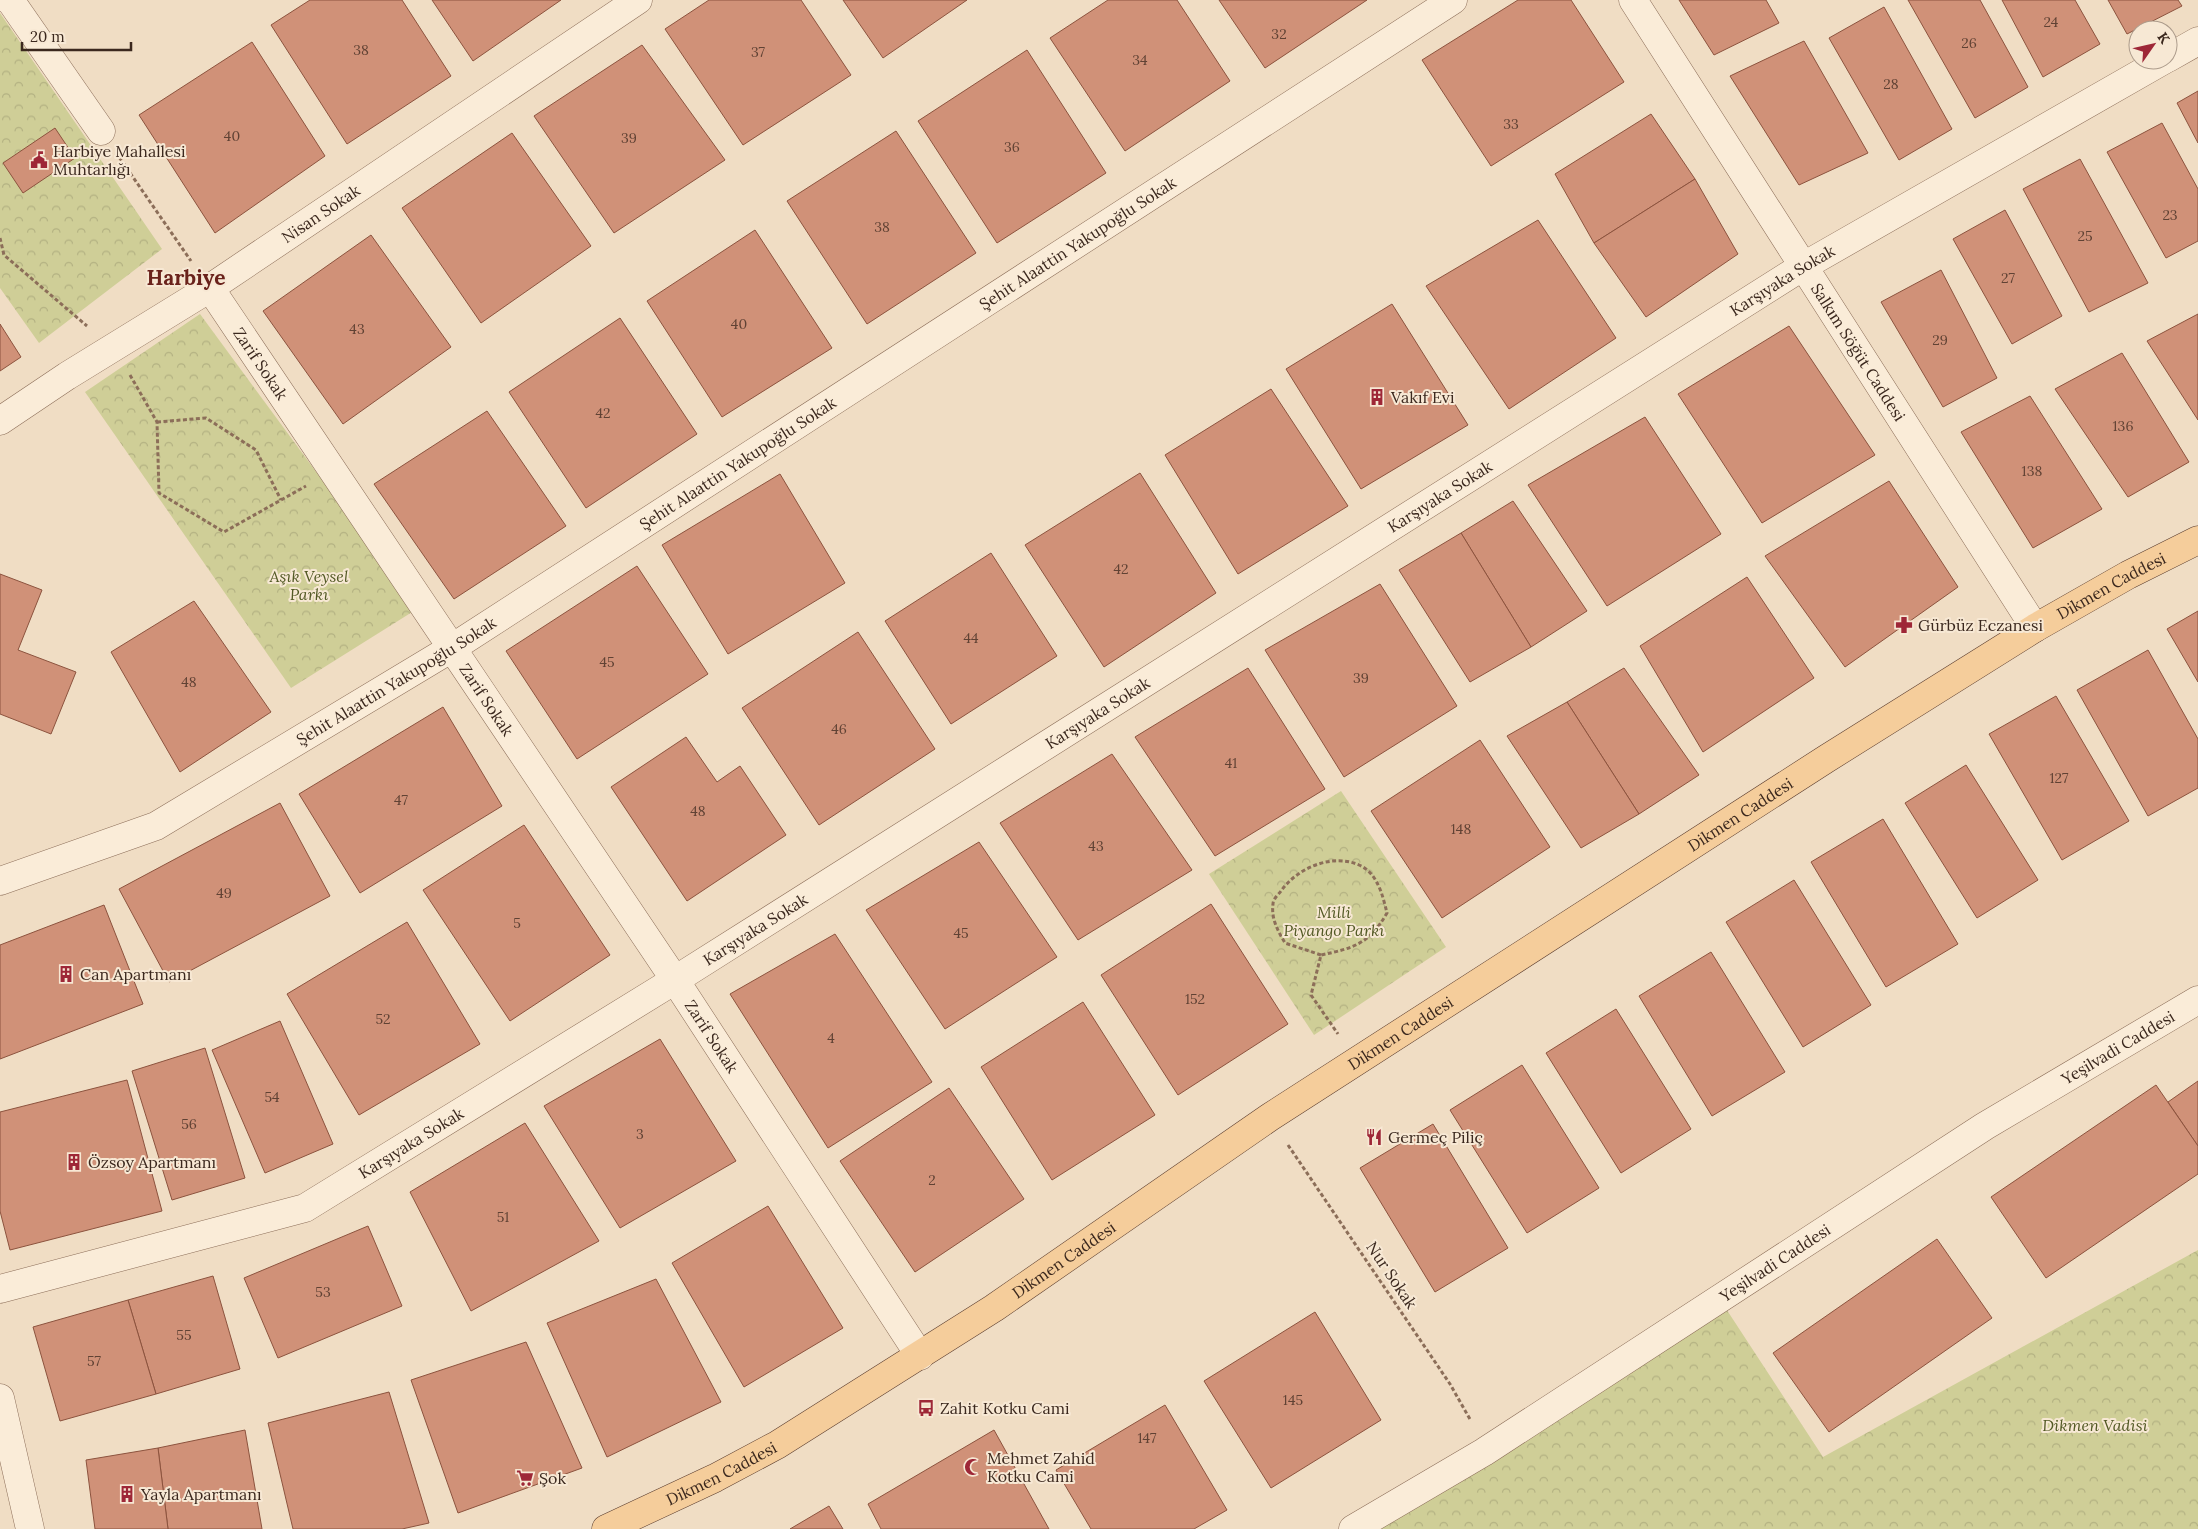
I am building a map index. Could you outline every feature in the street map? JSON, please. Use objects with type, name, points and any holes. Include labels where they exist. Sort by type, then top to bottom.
[{"type":"main road","name":"Dikmen Caddesi","points":[[606,1529],[715,1478],[777,1445],[994,1308],[1270,1117],[1834,754],[2035,628],[2128,575],[2198,540]]},
{"type":"street","points":[[10,0],[101,131]]},
{"type":"street","name":"Şehit Alaattin Yakupoğlu Sokak","points":[[0,881],[156,826],[452,648],[1452,0]]},
{"type":"street","name":"Salkım Söğüt Caddesi","points":[[1633,0],[1802,267],[2035,628]]},
{"type":"street","name":"Nisan Sokak","points":[[0,421],[210,288],[635,1]]},
{"type":"street","points":[[2178,52],[2198,41]]},
{"type":"street","name":"Karşıyaka Sokak","points":[[0,1289],[305,1208],[675,980],[1802,267],[2147,70]]},
{"type":"street","name":"Zarif Sokak","points":[[210,288],[675,980],[920,1356]]},
{"type":"street","name":"Yeşilvadi Caddesi","points":[[1353,1529],[1484,1452],[1985,1126],[2198,1000]]},
{"type":"street","points":[[0,1398],[30,1529]]},
{"type":"path","points":[[101,131],[210,288]]},
{"type":"path","points":[[0,238],[4,255],[114,348],[157,422],[160,493],[224,532],[333,471]]},
{"type":"path","points":[[157,422],[206,418],[256,450],[281,500]]},
{"type":"path","points":[[1337,860],[1361,865],[1380,886],[1387,913],[1376,932],[1350,949],[1321,955],[1285,943],[1274,923],[1273,902],[1288,881],[1309,867],[1337,860]]},
{"type":"path","points":[[1321,955],[1311,995],[1356,1062]]},
{"type":"path","name":"Nur Sokak","points":[[1270,1117],[1450,1384],[1470,1417],[1484,1452]]},
{"type":"green space","points":[[0,13],[162,249],[39,343],[0,288]]},
{"type":"green space","name":"Aşık Veysel Parkı","points":[[200,314],[417,609],[291,688],[85,392]]},
{"type":"green space","name":"Milli Piyango Parkı","points":[[1341,791],[1446,947],[1314,1035],[1209,874]]},
{"type":"green space","name":"Dikmen Vadisi","points":[[2198,1250],[2198,1529],[1353,1529],[1719,1298],[1823,1457]]},
{"type":"building","points":[[310,0],[402,0],[451,76],[347,144],[271,25]]},
{"type":"building","points":[[432,0],[561,0],[473,61]]},
{"type":"building","points":[[709,0],[801,0],[851,75],[743,145],[665,29]]},
{"type":"building","points":[[843,0],[967,0],[883,58]]},
{"type":"building","points":[[1108,0],[1177,0],[1230,81],[1125,151],[1050,38]]},
{"type":"building","points":[[1219,0],[1367,0],[1265,68]]},
{"type":"building","points":[[1518,0],[1571,0],[1624,82],[1491,166],[1422,60]]},
{"type":"building","points":[[1679,0],[1766,0],[1779,23],[1714,55]]},
{"type":"building","points":[[1908,0],[1980,0],[2028,87],[1975,118]]},
{"type":"building","points":[[2002,0],[2075,0],[2100,44],[2043,77]]},
{"type":"building","points":[[2108,0],[2178,0],[2182,6],[2154,20],[2128,20],[2127,34]]},
{"type":"building","points":[[1884,7],[1952,129],[1899,160],[1829,38]]},
{"type":"building","points":[[1804,41],[1868,153],[1799,185],[1730,76]]},
{"type":"building","points":[[252,42],[325,156],[215,233],[139,115]]},
{"type":"building","points":[[642,45],[725,160],[614,233],[534,116]]},
{"type":"building","points":[[1027,50],[1106,173],[997,243],[918,121]]},
{"type":"building","points":[[2198,91],[2198,143],[2177,103]]},
{"type":"building","points":[[1651,114],[1695,179],[1594,243],[1555,174]]},
{"type":"building","points":[[2162,123],[2198,189],[2198,241],[2166,258],[2107,152]]},
{"type":"building","name":"Harbiye Mahallesi Muhtarlığı","points":[[55,128],[75,158],[23,193],[3,163]]},
{"type":"building","points":[[896,131],[976,253],[867,324],[787,201]]},
{"type":"building","points":[[512,133],[591,246],[481,323],[402,208]]},
{"type":"building","points":[[2080,159],[2148,283],[2089,312],[2023,189]]},
{"type":"building","points":[[1695,179],[1738,254],[1646,317],[1594,243]]},
{"type":"building","points":[[2005,210],[2062,316],[2012,344],[1953,239]]},
{"type":"building","points":[[1538,220],[1616,338],[1509,409],[1426,286]]},
{"type":"building","points":[[755,230],[832,348],[722,417],[647,301]]},
{"type":"building","points":[[371,235],[451,347],[343,424],[263,311]]},
{"type":"building","points":[[1941,270],[1997,378],[1943,407],[1881,302]]},
{"type":"building","name":"Vakıf Evi","points":[[1392,304],[1468,425],[1361,489],[1286,369]]},
{"type":"building","points":[[2198,314],[2198,420],[2147,341]]},
{"type":"building","points":[[620,318],[697,434],[586,508],[509,392]]},
{"type":"building","points":[[0,324],[21,357],[0,371]]},
{"type":"building","points":[[1789,326],[1875,455],[1762,523],[1678,394]]},
{"type":"building","points":[[2122,353],[2189,462],[2128,497],[2055,389]]},
{"type":"building","points":[[1271,389],[1348,506],[1238,574],[1165,455]]},
{"type":"building","points":[[2030,396],[2102,509],[2033,548],[1961,432]]},
{"type":"building","points":[[487,411],[566,526],[454,599],[374,484]]},
{"type":"building","points":[[1645,417],[1721,534],[1607,606],[1528,485]]},
{"type":"building","points":[[1140,473],[1216,593],[1104,667],[1025,545]]},
{"type":"building","points":[[780,474],[845,583],[728,654],[662,545]]},
{"type":"building","points":[[1889,481],[1958,587],[1845,667],[1765,556]]},
{"type":"building","points":[[1513,501],[1587,611],[1531,647],[1461,533]]},
{"type":"building","points":[[1461,533],[1531,647],[1470,682],[1399,570]]},
{"type":"building","points":[[991,553],[1057,656],[951,724],[885,621]]},
{"type":"building","points":[[637,566],[708,674],[577,759],[506,651]]},
{"type":"building","points":[[0,574],[42,590],[18,650],[76,672],[51,734],[0,714]]},
{"type":"building","points":[[1747,577],[1814,678],[1703,752],[1640,646]]},
{"type":"building","points":[[1380,584],[1457,706],[1344,777],[1265,650]]},
{"type":"building","points":[[194,601],[271,712],[180,772],[111,652]]},
{"type":"building","points":[[2198,611],[2198,682],[2167,629]]},
{"type":"building","points":[[858,632],[935,749],[819,825],[742,708]]},
{"type":"building","points":[[2148,650],[2198,739],[2198,788],[2148,816],[2077,690]]},
{"type":"building","points":[[1248,668],[1325,789],[1215,856],[1135,737]]},
{"type":"building","points":[[1624,668],[1699,775],[1639,814],[1567,702]]},
{"type":"building","points":[[2056,696],[2129,821],[2062,860],[1989,734]]},
{"type":"building","points":[[1567,702],[1639,814],[1581,848],[1507,736]]},
{"type":"building","points":[[443,707],[502,806],[360,893],[299,794]]},
{"type":"building","points":[[686,737],[717,782],[740,766],[786,835],[687,901],[611,787]]},
{"type":"building","points":[[1480,740],[1550,847],[1442,918],[1371,811]]},
{"type":"building","points":[[1112,754],[1192,870],[1078,940],[1000,823]]},
{"type":"building","points":[[1966,765],[2038,880],[1977,918],[1905,803]]},
{"type":"building","points":[[280,803],[330,896],[169,982],[119,889]]},
{"type":"building","points":[[1883,819],[1958,944],[1886,987],[1811,862]]},
{"type":"building","points":[[524,825],[610,955],[510,1021],[423,890]]},
{"type":"building","points":[[979,842],[1057,957],[945,1029],[866,910]]},
{"type":"building","points":[[1794,880],[1871,1005],[1803,1047],[1726,922]]},
{"type":"building","points":[[1211,904],[1288,1024],[1178,1095],[1101,975]]},
{"type":"building","name":"Can Apartmanı","points":[[104,905],[143,1004],[0,1059],[0,945]]},
{"type":"building","points":[[407,922],[480,1044],[359,1115],[287,994]]},
{"type":"building","points":[[835,934],[932,1082],[828,1148],[730,994]]},
{"type":"building","points":[[1711,952],[1785,1072],[1712,1116],[1639,996]]},
{"type":"building","points":[[1083,1002],[1155,1115],[1052,1180],[981,1067]]},
{"type":"building","points":[[1616,1009],[1691,1129],[1621,1173],[1546,1053]]},
{"type":"building","points":[[280,1021],[333,1144],[265,1173],[212,1050]]},
{"type":"building","points":[[660,1039],[736,1161],[620,1228],[544,1106]]},
{"type":"building","points":[[205,1048],[245,1178],[172,1200],[132,1071]]},
{"type":"building","points":[[1522,1065],[1599,1188],[1527,1233],[1450,1110]]},
{"type":"building","name":"Özsoy Apartmanı","points":[[127,1080],[162,1211],[10,1250],[0,1211],[0,1112]]},
{"type":"building","points":[[2198,1081],[2198,1146],[2168,1102]]},
{"type":"building","points":[[2156,1085],[2198,1146],[2198,1174],[2046,1278],[1991,1197]]},
{"type":"building","points":[[949,1088],[1024,1199],[915,1272],[840,1161]]},
{"type":"building","points":[[525,1123],[599,1241],[471,1311],[410,1192]]},
{"type":"building","points":[[1433,1124],[1508,1248],[1435,1292],[1360,1168]]},
{"type":"building","points":[[768,1206],[843,1328],[744,1387],[672,1263]]},
{"type":"building","points":[[368,1226],[402,1306],[278,1358],[244,1278]]},
{"type":"building","points":[[1937,1239],[1992,1318],[1829,1432],[1773,1353]]},
{"type":"building","points":[[213,1276],[240,1369],[156,1394],[128,1300]]},
{"type":"building","points":[[656,1279],[721,1402],[607,1457],[547,1323]]},
{"type":"building","points":[[128,1300],[156,1394],[60,1421],[33,1327]]},
{"type":"building","points":[[1315,1312],[1381,1420],[1271,1488],[1204,1381]]},
{"type":"building","points":[[526,1342],[582,1468],[458,1513],[411,1380]]},
{"type":"building","points":[[389,1392],[429,1523],[402,1529],[293,1529],[268,1423]]},
{"type":"building","points":[[1165,1405],[1227,1510],[1194,1529],[1091,1529],[1056,1470]]},
{"type":"building","points":[[245,1430],[262,1529],[168,1529],[158,1448]]},
{"type":"building","name":"Mehmet Zahid Kotku Cami","points":[[994,1430],[1049,1529],[881,1529],[868,1504]]},
{"type":"building","name":"Yayla Apartmanı","points":[[158,1448],[168,1529],[95,1529],[86,1460]]},
{"type":"building","points":[[829,1506],[843,1529],[790,1529]]},
{"type":"place","name":"Harbiye Mahallesi Muhtarlığı","points":[[39,160]]},
{"type":"place","name":"Vakıf Evi","points":[[1377,397]]},
{"type":"place","name":"Gürbüz Eczanesi","points":[[1904,625]]},
{"type":"place","name":"Can Apartmanı","points":[[66,974]]},
{"type":"place","name":"Germeç Piliç","points":[[1374,1137]]},
{"type":"place","name":"Özsoy Apartmanı","points":[[74,1162]]},
{"type":"place","name":"Zahit Kotku Cami","points":[[926,1408]]},
{"type":"place","name":"Mehmet Zahid Kotku Cami","points":[[973,1467]]},
{"type":"place","name":"Şok","points":[[525,1478]]},
{"type":"place","name":"Yayla Apartmanı","points":[[127,1494]]},
{"type":"district","name":"Harbiye","points":[[186,277]]}]
